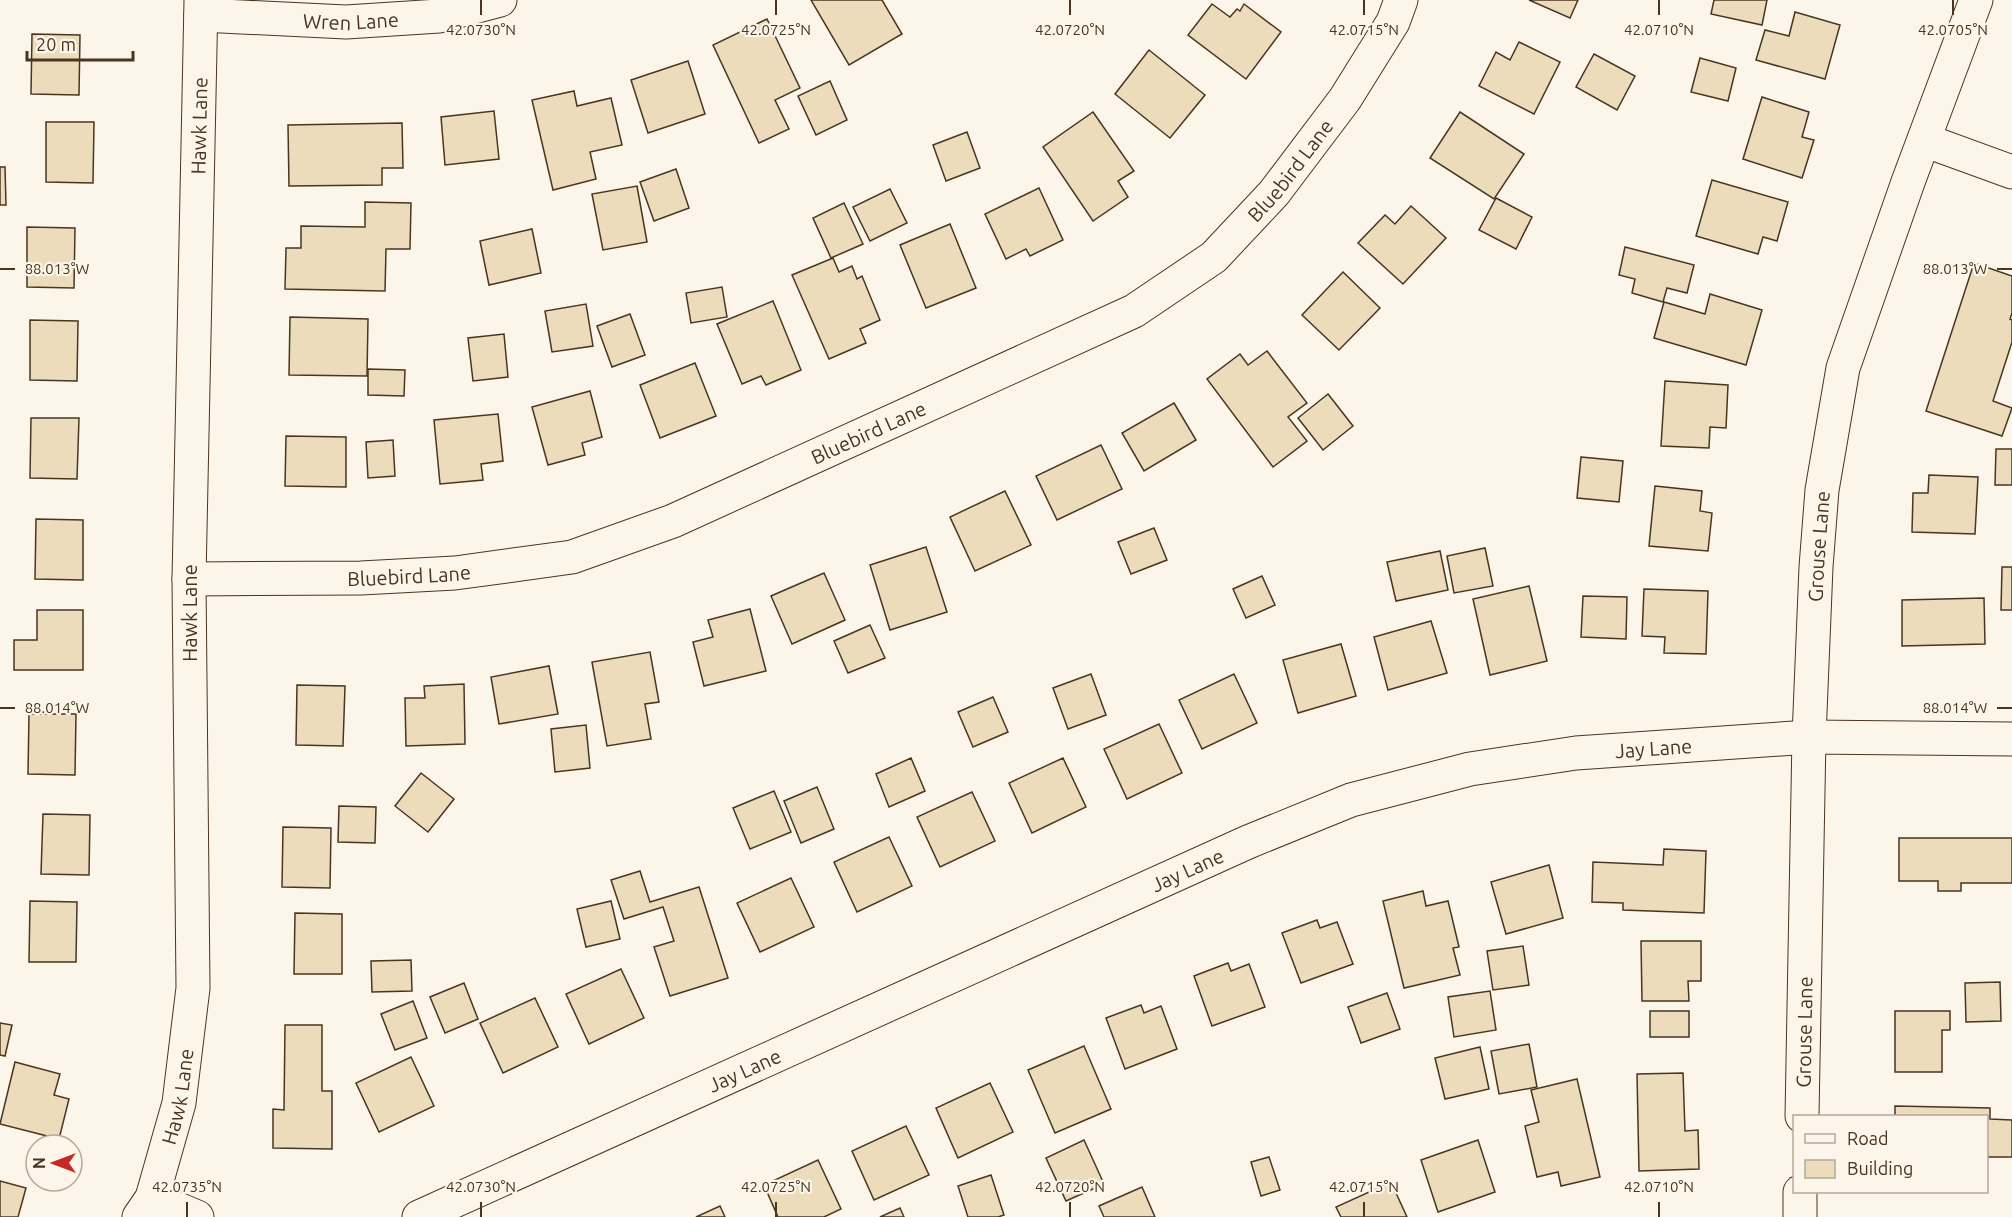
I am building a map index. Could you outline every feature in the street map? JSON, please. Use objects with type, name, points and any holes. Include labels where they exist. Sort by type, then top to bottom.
[{"type":"street","name":"Wren Lane","points":[[201,8],[346,22],[439,16],[500,0]]},
{"type":"street","name":"Bluebird Lane","points":[[189,579],[361,578],[455,573],[572,557],[673,521],[1134,311],[1214,257],[1274,193],[1345,99],[1393,22],[1401,0]]},
{"type":"street","name":"Grouse Lane","points":[[1802,1115],[1809,737],[1816,567],[1822,490],[1843,368],[1976,0]]},
{"type":"street","name":"Hawk Lane","points":[[145,1208],[179,1103],[193,988],[189,579],[201,8]]},
{"type":"street","points":[[1924,140],[2012,172]]},
{"type":"street","name":"Jay Lane","points":[[418,1217],[1248,842],[1351,800],[1470,769],[1576,753],[1809,737],[2012,739]]},
{"type":"street","points":[[1800,1193],[1800,1217]]},
{"type":"street","points":[[145,1208],[197,1217]]},
{"type":"building","points":[[811,0],[882,0],[902,34],[849,65]]},
{"type":"building","points":[[1529,0],[1578,0],[1570,18]]},
{"type":"building","points":[[1714,0],[1767,0],[1762,25],[1711,14]]},
{"type":"building","points":[[1212,4],[1230,17],[1237,9],[1240,11],[1244,4],[1281,32],[1246,79],[1188,35]]},
{"type":"building","points":[[1795,12],[1840,25],[1825,79],[1756,60],[1765,30],[1789,36]]},
{"type":"building","points":[[767,19],[800,88],[775,100],[789,129],[759,143],[713,45]]},
{"type":"building","points":[[32,34],[80,35],[79,95],[31,94]]},
{"type":"building","points":[[1519,42],[1560,62],[1534,114],[1479,86],[1496,52],[1510,60]]},
{"type":"building","points":[[1149,50],[1205,95],[1170,138],[1115,94]]},
{"type":"building","points":[[1594,54],[1635,76],[1617,110],[1576,87]]},
{"type":"building","points":[[1700,58],[1736,68],[1728,101],[1691,92]]},
{"type":"building","points":[[688,61],[705,114],[648,133],[631,80]]},
{"type":"building","points":[[830,81],[847,120],[816,135],[798,96]]},
{"type":"building","points":[[574,91],[577,106],[611,98],[622,145],[590,152],[596,179],[553,190],[532,100]]},
{"type":"building","points":[[1762,97],[1809,112],[1802,137],[1814,140],[1802,178],[1743,159]]},
{"type":"building","points":[[494,111],[499,159],[445,165],[441,117]]},
{"type":"building","points":[[1093,112],[1134,171],[1118,181],[1128,197],[1093,221],[1043,147]]},
{"type":"building","points":[[1460,112],[1524,154],[1494,199],[1430,158]]},
{"type":"building","points":[[46,122],[94,122],[93,183],[46,182]]},
{"type":"building","points":[[402,123],[403,168],[382,168],[382,185],[289,186],[288,125]]},
{"type":"building","points":[[967,132],[980,168],[946,181],[933,145]]},
{"type":"building","points":[[0,167],[5,167],[6,205],[0,205]]},
{"type":"building","points":[[676,169],[689,208],[654,221],[640,182]]},
{"type":"building","points":[[1712,180],[1788,202],[1777,241],[1763,237],[1758,254],[1696,236]]},
{"type":"building","points":[[637,186],[647,242],[603,250],[592,194]]},
{"type":"building","points":[[1039,188],[1063,240],[1030,256],[1026,249],[1006,259],[985,214]]},
{"type":"building","points":[[890,189],[907,223],[870,241],[853,207]]},
{"type":"building","points":[[1496,198],[1532,217],[1516,249],[1479,230]]},
{"type":"building","points":[[365,202],[411,203],[410,249],[386,249],[385,291],[285,289],[286,248],[301,248],[301,226],[365,227]]},
{"type":"building","points":[[844,203],[863,244],[831,258],[813,218]]},
{"type":"building","points":[[1411,206],[1446,238],[1403,284],[1358,243],[1385,215],[1395,224]]},
{"type":"building","points":[[950,224],[976,288],[926,308],[900,245]]},
{"type":"building","points":[[27,227],[75,228],[74,288],[27,287]]},
{"type":"building","points":[[532,229],[541,273],[489,285],[480,241]]},
{"type":"building","points":[[1625,247],[1694,265],[1687,293],[1667,288],[1663,302],[1632,293],[1635,279],[1619,275]]},
{"type":"building","points":[[833,258],[839,272],[852,266],[857,279],[862,276],[880,320],[860,329],[866,343],[829,359],[792,275]]},
{"type":"building","points":[[1974,263],[2012,276],[2010,319],[2012,320],[2012,342],[1993,401],[2012,408],[2002,436],[1926,411]]},
{"type":"building","points":[[1343,272],[1380,308],[1339,350],[1302,315]]},
{"type":"building","points":[[722,287],[727,317],[691,323],[686,293]]},
{"type":"building","points":[[1710,294],[1762,310],[1746,365],[1654,338],[1664,302],[1705,314]]},
{"type":"building","points":[[773,301],[801,370],[766,385],[761,376],[742,384],[717,324]]},
{"type":"building","points":[[586,304],[593,346],[552,352],[545,311]]},
{"type":"building","points":[[630,314],[645,355],[612,367],[597,326]]},
{"type":"building","points":[[290,317],[368,319],[367,376],[289,375]]},
{"type":"building","points":[[30,320],[78,321],[77,381],[30,380]]},
{"type":"building","points":[[504,334],[508,377],[473,381],[468,338]]},
{"type":"building","points":[[1267,351],[1307,403],[1288,417],[1307,441],[1273,467],[1207,379],[1240,354],[1248,365]]},
{"type":"building","points":[[695,363],[716,416],[660,438],[640,385]]},
{"type":"building","points":[[368,369],[405,370],[404,396],[368,395]]},
{"type":"building","points":[[1665,381],[1728,385],[1726,428],[1710,427],[1709,448],[1661,446]]},
{"type":"building","points":[[590,391],[602,437],[582,443],[585,455],[548,465],[532,407]]},
{"type":"building","points":[[1328,394],[1353,426],[1323,450],[1298,418]]},
{"type":"building","points":[[1174,403],[1196,440],[1144,471],[1122,433]]},
{"type":"building","points":[[498,414],[503,461],[481,464],[483,480],[440,484],[434,420]]},
{"type":"building","points":[[31,418],[79,418],[77,479],[30,478]]},
{"type":"building","points":[[286,436],[346,437],[346,487],[285,486]]},
{"type":"building","points":[[393,440],[395,476],[368,478],[366,442]]},
{"type":"building","points":[[1101,445],[1122,489],[1057,520],[1036,476]]},
{"type":"building","points":[[1996,449],[2012,449],[2012,485],[1995,485]]},
{"type":"building","points":[[1581,457],[1623,461],[1619,502],[1577,498]]},
{"type":"building","points":[[1929,475],[1978,477],[1975,534],[1912,532],[1913,493],[1928,493]]},
{"type":"building","points":[[1655,486],[1702,491],[1700,511],[1712,513],[1708,551],[1649,546]]},
{"type":"building","points":[[1005,491],[1031,545],[975,571],[950,517]]},
{"type":"building","points":[[36,519],[83,520],[83,580],[35,579]]},
{"type":"building","points":[[1154,528],[1167,560],[1131,574],[1118,542]]},
{"type":"building","points":[[926,547],[947,612],[890,630],[870,565]]},
{"type":"building","points":[[1485,548],[1493,586],[1454,593],[1447,556]]},
{"type":"building","points":[[1440,551],[1448,590],[1396,601],[1387,562]]},
{"type":"building","points":[[2002,567],[2012,567],[2012,610],[2001,610]]},
{"type":"building","points":[[824,573],[845,620],[792,644],[771,596]]},
{"type":"building","points":[[1262,576],[1275,605],[1246,618],[1233,589]]},
{"type":"building","points":[[1529,586],[1547,661],[1490,675],[1473,599]]},
{"type":"building","points":[[1644,589],[1708,591],[1706,654],[1664,653],[1665,637],[1642,636]]},
{"type":"building","points":[[1583,596],[1627,597],[1626,639],[1581,637]]},
{"type":"building","points":[[1984,598],[1985,644],[1902,646],[1902,600]]},
{"type":"building","points":[[750,609],[766,671],[704,686],[693,642],[713,637],[708,620]]},
{"type":"building","points":[[37,610],[83,610],[83,670],[14,670],[14,640],[37,640]]},
{"type":"building","points":[[1431,621],[1447,673],[1388,690],[1374,637]]},
{"type":"building","points":[[870,625],[885,658],[848,673],[834,641]]},
{"type":"building","points":[[1341,644],[1356,696],[1298,713],[1283,660]]},
{"type":"building","points":[[650,652],[659,702],[645,704],[651,739],[607,746],[592,662]]},
{"type":"building","points":[[549,666],[558,714],[499,724],[491,677]]},
{"type":"building","points":[[1091,674],[1106,715],[1068,729],[1053,688]]},
{"type":"building","points":[[1234,674],[1257,723],[1202,749],[1179,700]]},
{"type":"building","points":[[464,684],[465,744],[406,746],[405,698],[425,698],[424,686]]},
{"type":"building","points":[[297,685],[345,686],[343,746],[296,745]]},
{"type":"building","points":[[993,697],[1008,732],[973,747],[958,712]]},
{"type":"building","points":[[29,714],[76,714],[75,775],[28,774]]},
{"type":"building","points":[[1159,724],[1182,773],[1127,799],[1104,749]]},
{"type":"building","points":[[586,725],[590,768],[555,772],[551,729]]},
{"type":"building","points":[[911,758],[925,791],[889,807],[876,774]]},
{"type":"building","points":[[1063,758],[1086,807],[1032,833],[1009,783]]},
{"type":"building","points":[[421,773],[454,799],[428,832],[395,806]]},
{"type":"building","points":[[817,787],[834,829],[801,843],[784,801]]},
{"type":"building","points":[[774,791],[791,832],[750,849],[733,808]]},
{"type":"building","points":[[972,792],[995,841],[940,867],[917,817]]},
{"type":"building","points":[[339,806],[376,807],[375,843],[338,842]]},
{"type":"building","points":[[43,814],[90,815],[89,875],[41,874]]},
{"type":"building","points":[[283,827],[331,828],[330,888],[282,887]]},
{"type":"building","points":[[889,837],[912,886],[857,912],[834,862]]},
{"type":"building","points":[[1899,838],[2012,838],[2012,883],[1961,883],[1961,891],[1938,891],[1938,881],[1899,881]]},
{"type":"building","points":[[1664,849],[1706,851],[1704,913],[1623,910],[1623,903],[1592,902],[1593,862],[1663,865]]},
{"type":"building","points":[[1549,865],[1563,918],[1506,934],[1491,882]]},
{"type":"building","points":[[640,871],[650,902],[699,887],[728,978],[670,996],[654,947],[674,941],[663,907],[624,919],[611,880]]},
{"type":"building","points":[[791,878],[814,927],[760,952],[737,903]]},
{"type":"building","points":[[1423,891],[1426,906],[1448,901],[1459,947],[1453,948],[1460,975],[1404,988],[1383,901]]},
{"type":"building","points":[[30,901],[77,902],[76,962],[29,962]]},
{"type":"building","points":[[611,901],[620,939],[586,947],[577,909]]},
{"type":"building","points":[[295,913],[342,914],[342,974],[294,974]]},
{"type":"building","points":[[1317,920],[1320,928],[1337,922],[1353,964],[1301,983],[1282,933]]},
{"type":"building","points":[[1641,941],[1701,941],[1701,981],[1688,981],[1689,1001],[1642,1001]]},
{"type":"building","points":[[1523,946],[1529,985],[1493,990],[1487,951]]},
{"type":"building","points":[[411,960],[412,991],[372,992],[371,961]]},
{"type":"building","points":[[1228,963],[1231,971],[1249,964],[1265,1007],[1212,1026],[1194,976]]},
{"type":"building","points":[[621,969],[644,1018],[589,1044],[566,994]]},
{"type":"building","points":[[2000,982],[2001,1021],[1966,1022],[1965,983]]},
{"type":"building","points":[[464,983],[478,1019],[445,1033],[430,997]]},
{"type":"building","points":[[1490,991],[1496,1030],[1454,1037],[1448,997]]},
{"type":"building","points":[[1387,993],[1400,1029],[1361,1043],[1348,1007]]},
{"type":"building","points":[[535,998],[558,1047],[503,1073],[480,1023]]},
{"type":"building","points":[[413,1001],[427,1038],[395,1050],[381,1014]]},
{"type":"building","points":[[1141,1005],[1144,1013],[1161,1006],[1177,1049],[1125,1069],[1106,1018]]},
{"type":"building","points":[[1650,1011],[1689,1011],[1689,1037],[1650,1037]]},
{"type":"building","points":[[1895,1011],[1950,1011],[1950,1030],[1942,1030],[1942,1072],[1895,1072]]},
{"type":"building","points":[[0,1023],[12,1025],[5,1056],[0,1055]]},
{"type":"building","points":[[285,1025],[322,1025],[322,1091],[332,1091],[332,1149],[273,1148],[273,1109],[284,1110]]},
{"type":"building","points":[[1529,1044],[1537,1087],[1499,1094],[1491,1051]]},
{"type":"building","points":[[1084,1046],[1111,1109],[1055,1133],[1028,1070]]},
{"type":"building","points":[[1480,1047],[1489,1089],[1445,1099],[1435,1058]]},
{"type":"building","points":[[411,1057],[434,1106],[379,1132],[356,1083]]},
{"type":"building","points":[[15,1062],[60,1074],[54,1095],[69,1099],[60,1133],[35,1133],[0,1124]]},
{"type":"building","points":[[1683,1073],[1685,1131],[1698,1130],[1699,1169],[1639,1171],[1637,1074]]},
{"type":"building","points":[[1577,1079],[1600,1177],[1561,1186],[1558,1172],[1537,1177],[1525,1126],[1539,1122],[1531,1090]]},
{"type":"building","points":[[990,1083],[1013,1132],[958,1158],[936,1108]]},
{"type":"building","points":[[1895,1106],[1990,1108],[1990,1119],[2012,1120],[2012,1157],[1988,1157],[1988,1115],[1895,1115]]},
{"type":"building","points":[[906,1126],[929,1175],[874,1200],[852,1151]]},
{"type":"building","points":[[1084,1140],[1104,1184],[1066,1201],[1046,1158]]},
{"type":"building","points":[[1478,1140],[1495,1192],[1438,1212],[1421,1160]]},
{"type":"building","points":[[1269,1157],[1280,1190],[1261,1196],[1251,1162]]},
{"type":"building","points":[[818,1160],[841,1209],[824,1217],[778,1217],[764,1185]]},
{"type":"building","points":[[991,1175],[1004,1215],[968,1217],[958,1186]]},
{"type":"building","points":[[0,1181],[24,1187],[18,1217],[0,1217]]},
{"type":"building","points":[[1391,1182],[1407,1217],[1341,1217],[1336,1207]]},
{"type":"building","points":[[1142,1187],[1155,1217],[1104,1217],[1099,1206]]},
{"type":"building","points":[[720,1206],[725,1217],[696,1217]]},
{"type":"building","points":[[900,1208],[904,1217],[880,1217]]}]
